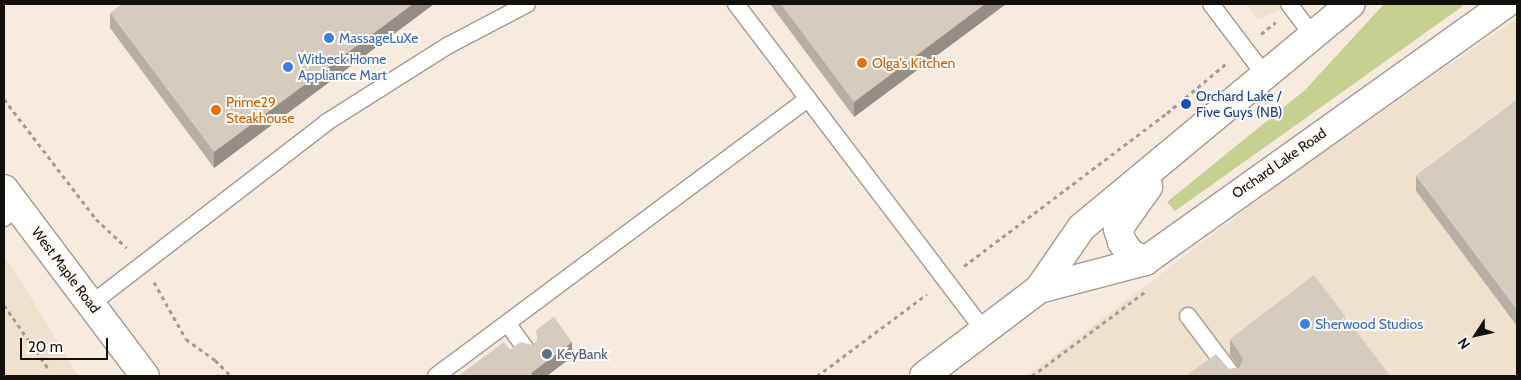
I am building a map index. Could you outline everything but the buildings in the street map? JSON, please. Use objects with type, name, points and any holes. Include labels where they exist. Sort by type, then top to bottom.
[{"type":"main road","name":"Orchard Lake Road","points":[[924,376],[1038,290],[1082,227],[1264,74],[1351,4]]},
{"type":"main road","name":"Orchard Lake Road","points":[[1038,290],[1145,261],[1505,4]]},
{"type":"main road","points":[[1145,261],[1130,253],[1122,242],[1118,229],[1182,143]]},
{"type":"main road","name":"West Maple Road","points":[[8,205],[91,304],[144,376]]},
{"type":"lane","points":[[91,304],[327,122],[449,45],[528,4]]},
{"type":"lane","points":[[736,4],[984,331]]},
{"type":"lane","points":[[1212,4],[1264,74]]},
{"type":"lane","points":[[1290,6],[1312,35]]},
{"type":"lane","points":[[436,376],[808,99]]},
{"type":"lane","points":[[1188,316],[1233,376]]},
{"type":"lane","points":[[507,323],[528,352]]},
{"type":"path","points":[[818,376],[1167,113],[1245,48],[1290,6]]},
{"type":"path","points":[[4,99],[96,219],[125,244],[161,290],[186,339],[215,360],[231,376]]},
{"type":"path","points":[[4,305],[50,372]]},
{"type":"shaded area","points":[[1246,4],[1297,4],[1257,19]]},
{"type":"shaded area","points":[[1517,18],[1517,376],[1027,376],[1288,177]]},
{"type":"shaded area","points":[[4,256],[16,273],[78,376],[4,376]]},
{"type":"green space","points":[[1384,4],[1461,4],[1463,6],[1175,211],[1167,202],[1305,90]]},
{"type":"place","name":"MassageLuXe","points":[[329,38]]},
{"type":"place","name":"Olga's Kitchen","points":[[862,63]]},
{"type":"place","name":"Witbeck Home Appliance Mart","points":[[288,67]]},
{"type":"place","name":"Orchard Lake / Five Guys (NB)","points":[[1186,104]]},
{"type":"place","name":"Prime29 Steakhouse","points":[[216,110]]},
{"type":"place","name":"Sherwood Studios","points":[[1305,324]]},
{"type":"place","name":"KeyBank","points":[[547,354]]}]
